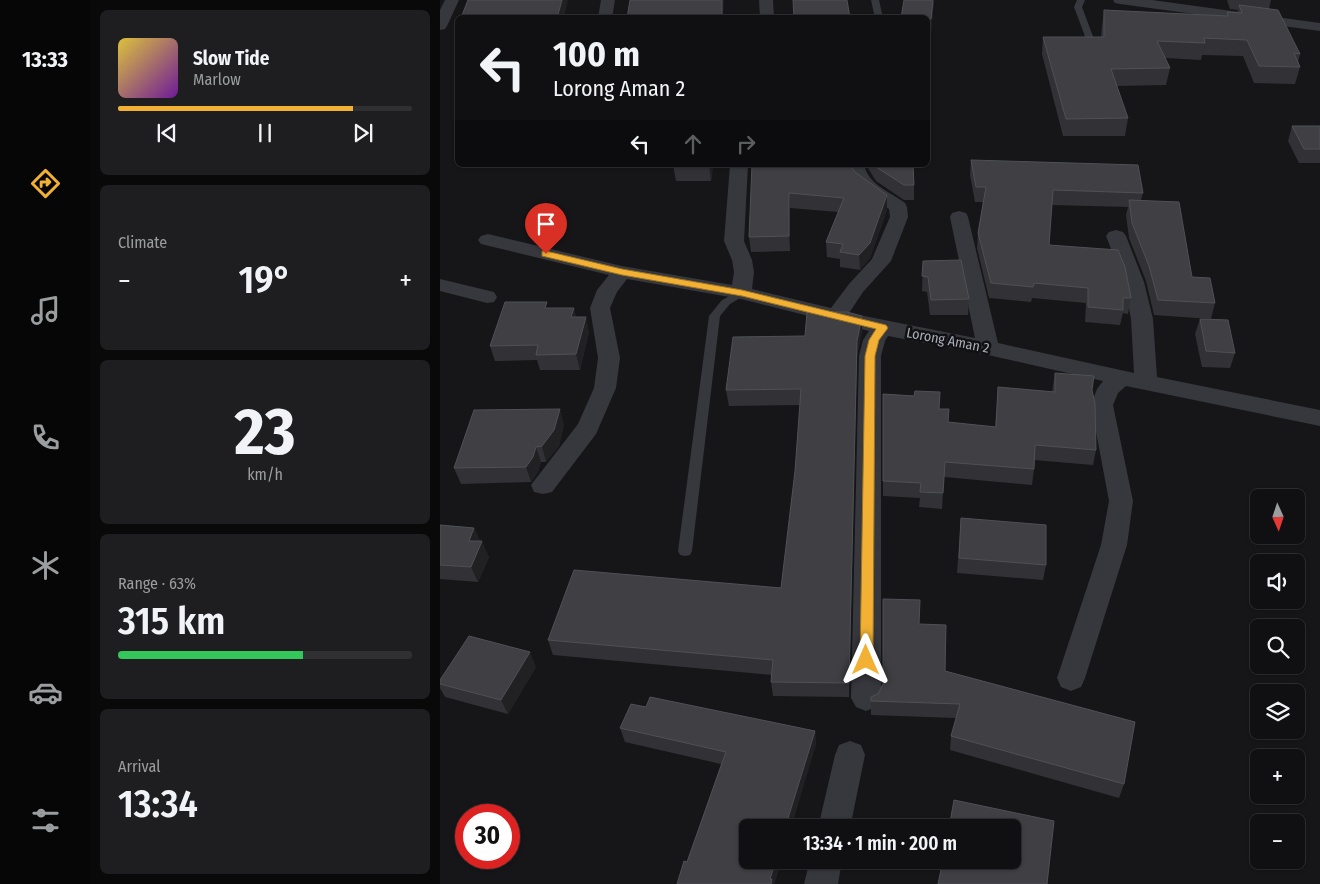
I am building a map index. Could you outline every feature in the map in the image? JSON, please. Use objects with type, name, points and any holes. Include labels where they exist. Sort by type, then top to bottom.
[{"type":"street","points":[[440,26],[452,0]]},
{"type":"street","points":[[605,15],[608,0]]},
{"type":"street","points":[[766,0],[767,15]]},
{"type":"street","points":[[1120,0],[1320,27]]},
{"type":"street","points":[[1226,0],[1243,3],[1249,7],[1252,18]]},
{"type":"street","points":[[739,167],[734,241],[742,260],[744,272],[742,293]]},
{"type":"street","points":[[836,316],[856,288],[881,260],[898,217],[898,207],[887,198],[864,185],[858,178],[855,167]]},
{"type":"street","points":[[959,217],[964,250],[982,314],[988,348]]},
{"type":"street","points":[[1071,678],[1114,545],[1121,501],[1102,405],[1108,389],[1134,380],[1142,320],[1134,282],[1116,236]]},
{"type":"street","name":"Lorong Aman 2","points":[[488,240],[622,272],[742,293],[883,328],[988,348],[1320,418]]},
{"type":"street","points":[[543,484],[588,428],[605,388],[609,358],[600,308],[607,290],[622,272]]},
{"type":"street","points":[[440,285],[487,297]]},
{"type":"street","points":[[866,698],[870,356],[874,340],[883,328]]},
{"type":"street","points":[[836,819],[850,755]]},
{"type":"street","points":[[821,884],[824,869]]},
{"type":"lane","points":[[875,0],[878,15]]},
{"type":"lane","points":[[1081,0],[1078,7],[1090,39],[1091,50]]},
{"type":"lane","points":[[685,551],[715,316],[726,302],[742,293]]},
{"type":"building","points":[[468,0],[562,0],[558,15],[462,15]]},
{"type":"building","points":[[630,0],[722,0],[722,15],[628,15]]},
{"type":"building","points":[[793,0],[847,0],[850,15],[794,15]]},
{"type":"building","points":[[904,0],[933,0],[931,19],[930,15],[902,15]]},
{"type":"building","points":[[1239,5],[1278,10],[1300,54],[1294,53],[1300,67],[1259,66],[1247,40],[1204,38],[1205,43],[1157,41],[1170,68],[1111,69],[1128,118],[1066,119],[1043,37],[1104,37],[1104,10],[1228,16],[1227,12],[1242,13]]},
{"type":"building","points":[[1292,126],[1320,126],[1320,149],[1304,149]]},
{"type":"building","points":[[971,160],[1138,165],[1143,193],[1053,190],[1049,245],[1118,250],[1125,267],[1131,298],[1123,298],[1123,310],[1088,307],[1088,288],[1034,283],[1033,287],[991,283],[978,233],[986,187],[976,187]]},
{"type":"building","points":[[752,167],[851,167],[855,172],[887,195],[870,243],[859,255],[840,252],[843,244],[826,242],[844,198],[789,193],[789,236],[749,237]]},
{"type":"building","points":[[876,167],[913,167],[914,185],[904,185]]},
{"type":"building","points":[[1129,200],[1179,202],[1192,277],[1210,278],[1215,303],[1158,300],[1149,266],[1132,223]]},
{"type":"building","points":[[961,260],[969,299],[931,300],[928,277],[922,276],[923,261]]},
{"type":"building","points":[[505,302],[547,302],[545,308],[574,308],[571,317],[586,317],[576,354],[536,355],[538,345],[490,346]]},
{"type":"building","points":[[807,312],[847,312],[862,316],[857,341],[849,683],[771,682],[773,660],[548,640],[574,570],[781,588],[795,471],[801,389],[726,390],[733,337],[805,336]]},
{"type":"building","points":[[1200,319],[1228,320],[1235,353],[1206,351]]},
{"type":"building","points":[[1055,373],[1094,376],[1092,390],[1095,404],[1096,450],[1035,445],[1034,469],[945,462],[943,493],[920,492],[921,483],[883,481],[883,394],[914,396],[915,391],[940,392],[939,409],[949,409],[948,422],[996,427],[998,387],[1055,392]]},
{"type":"building","points":[[560,409],[554,430],[542,446],[536,447],[533,457],[526,467],[454,468],[474,410]]},
{"type":"building","points":[[961,518],[1046,525],[1046,565],[959,558]]},
{"type":"building","points":[[440,525],[474,528],[469,541],[482,541],[471,567],[440,565]]},
{"type":"building","points":[[883,599],[920,600],[919,624],[946,625],[945,671],[1135,722],[1124,784],[951,736],[960,704],[871,701],[871,697],[878,694],[883,684]]},
{"type":"building","points":[[469,636],[530,652],[501,700],[440,684],[440,680]]},
{"type":"building","points":[[650,697],[815,731],[788,819],[739,819],[739,869],[773,869],[770,879],[772,879],[771,884],[677,884],[684,861],[687,862],[726,752],[620,728],[631,704],[646,707]]},
{"type":"building","points":[[954,800],[1054,821],[1047,884],[938,884],[941,869],[1021,869],[1021,819],[951,819]]},
{"type":"route","points":[[546,254],[622,272],[742,293],[883,328],[874,340],[870,356],[866,660]]}]
